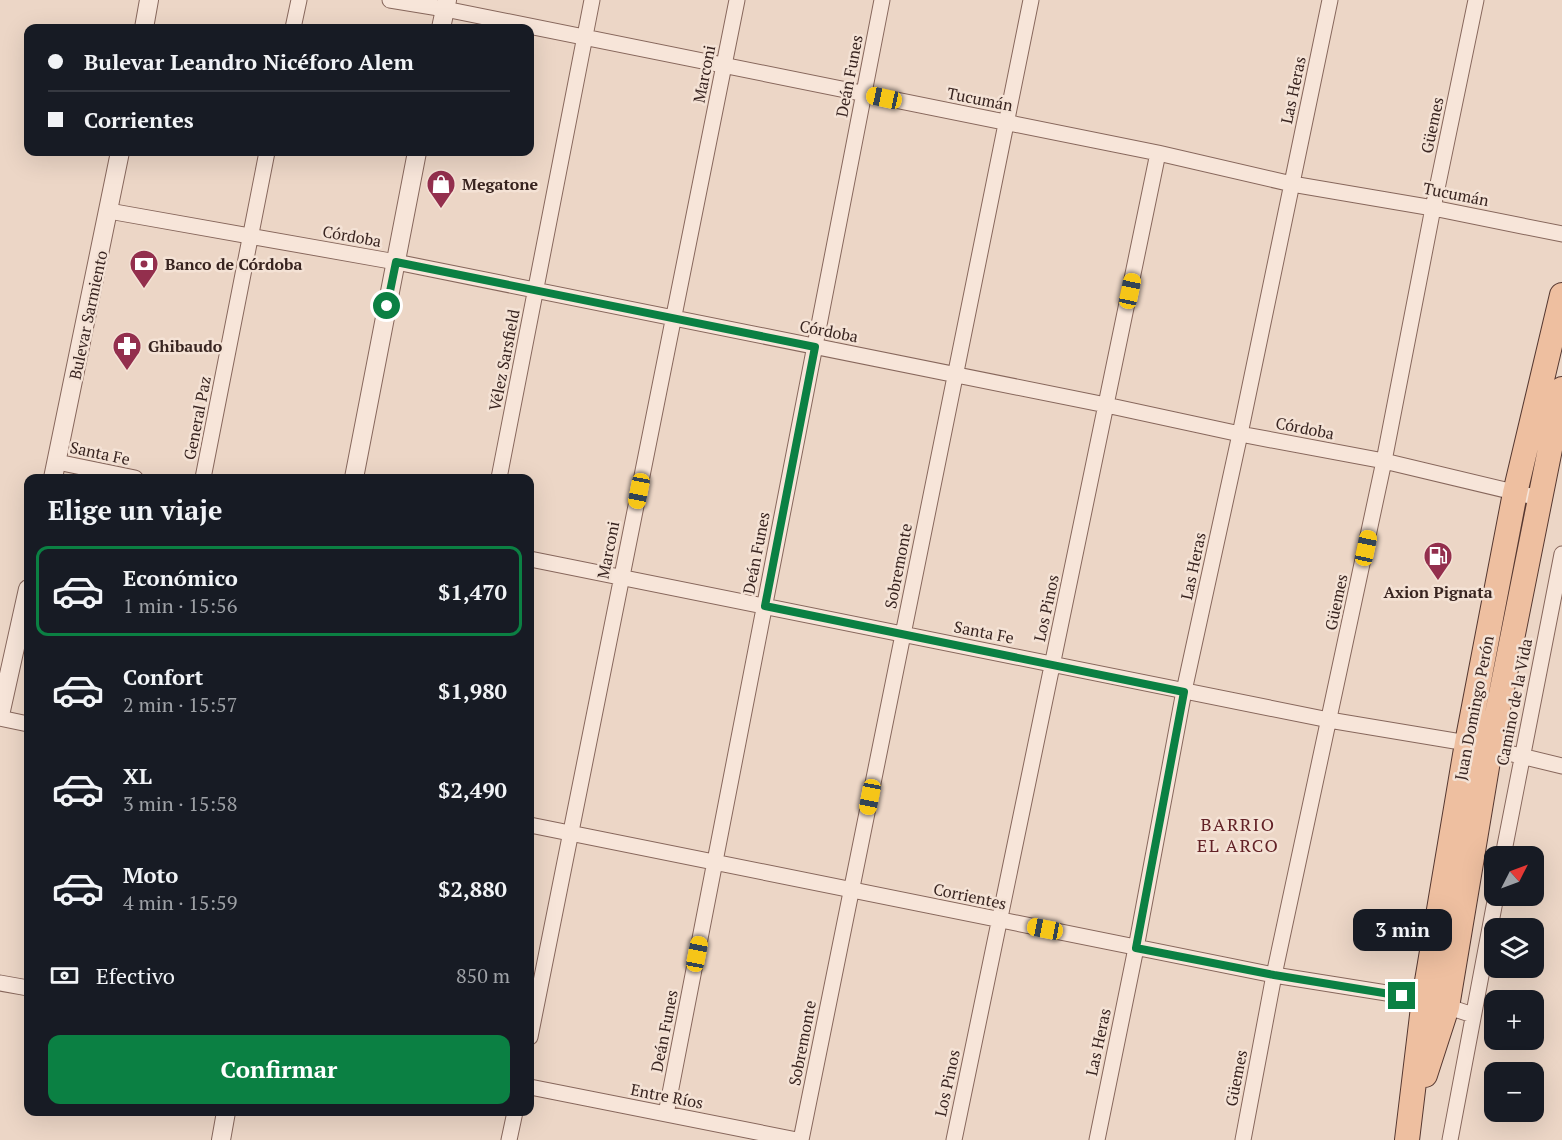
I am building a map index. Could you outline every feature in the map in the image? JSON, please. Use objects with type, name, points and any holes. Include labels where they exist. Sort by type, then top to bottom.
[{"type":"main road","name":"Juan Domingo Perón","points":[[1408,1133],[1447,1007],[1478,746],[1515,493],[1562,294]]},
{"type":"main road","name":"Juan Domingo Perón","points":[[1408,1133],[1424,999],[1478,746],[1539,498],[1562,389]]},
{"type":"street","points":[[145,24],[149,0]]},
{"type":"street","points":[[294,24],[298,0]]},
{"type":"street","name":"Tucumán","points":[[390,0],[446,5],[528,24]]},
{"type":"street","name":"Vélez Sarsfield","points":[[500,474],[592,0]]},
{"type":"street","name":"Marconi","points":[[534,1017],[737,0]]},
{"type":"street","name":"Deán Funes","points":[[666,1114],[882,0]]},
{"type":"street","name":"Sobremonte","points":[[799,1140],[1031,0]]},
{"type":"street","name":"Las Heras","points":[[1097,1140],[1184,692],[1330,0]]},
{"type":"street","name":"Güemes","points":[[1243,1140],[1274,975],[1384,461],[1432,208],[1476,0]]},
{"type":"street","points":[[442,24],[446,5]]},
{"type":"street","name":"Tucumán","points":[[534,25],[723,66],[1158,153],[1292,184],[1432,208],[1562,234]]},
{"type":"street","name":"Los Pinos","points":[[954,1140],[1158,153]]},
{"type":"street","name":"Bulevar Sarmiento","points":[[55,470],[119,156]]},
{"type":"street","name":"General Paz","points":[[205,474],[266,156]]},
{"type":"street","points":[[355,474],[416,156]]},
{"type":"street","name":"Córdoba","points":[[109,211],[396,262],[536,290],[1240,434],[1384,461],[1539,498]]},
{"type":"street","name":"Santa Fe","points":[[55,470],[95,474]]},
{"type":"street","name":"Camino de la Vida","points":[[1505,846],[1562,554]]},
{"type":"street","name":"Santa Fe","points":[[534,560],[1184,692],[1478,746],[1562,766]]},
{"type":"street","points":[[24,606],[0,716],[24,723]]},
{"type":"street","name":"Corrientes","points":[[534,826],[1274,975],[1424,999],[1473,1015]]},
{"type":"street","points":[[1450,1140],[1494,906]]},
{"type":"street","points":[[0,983],[24,987]]},
{"type":"street","name":"Entre Ríos","points":[[534,1088],[799,1140]]},
{"type":"street","points":[[221,1140],[225,1116]]},
{"type":"street","points":[[509,1140],[514,1116]]},
{"type":"place","name":"Megatone","points":[[441,210]]},
{"type":"place","name":"Banco de Córdoba","points":[[144,290]]},
{"type":"place","name":"Ghibaudo","points":[[127,372]]},
{"type":"place","name":"Axion Pignata","points":[[1438,582]]},
{"type":"district","name":"BARRIO EL ARCO","points":[[1238,834]]},
{"type":"route","points":[[387,306],[396,262],[815,347],[765,606],[1184,692],[1136,948],[1274,975],[1402,996]]}]
